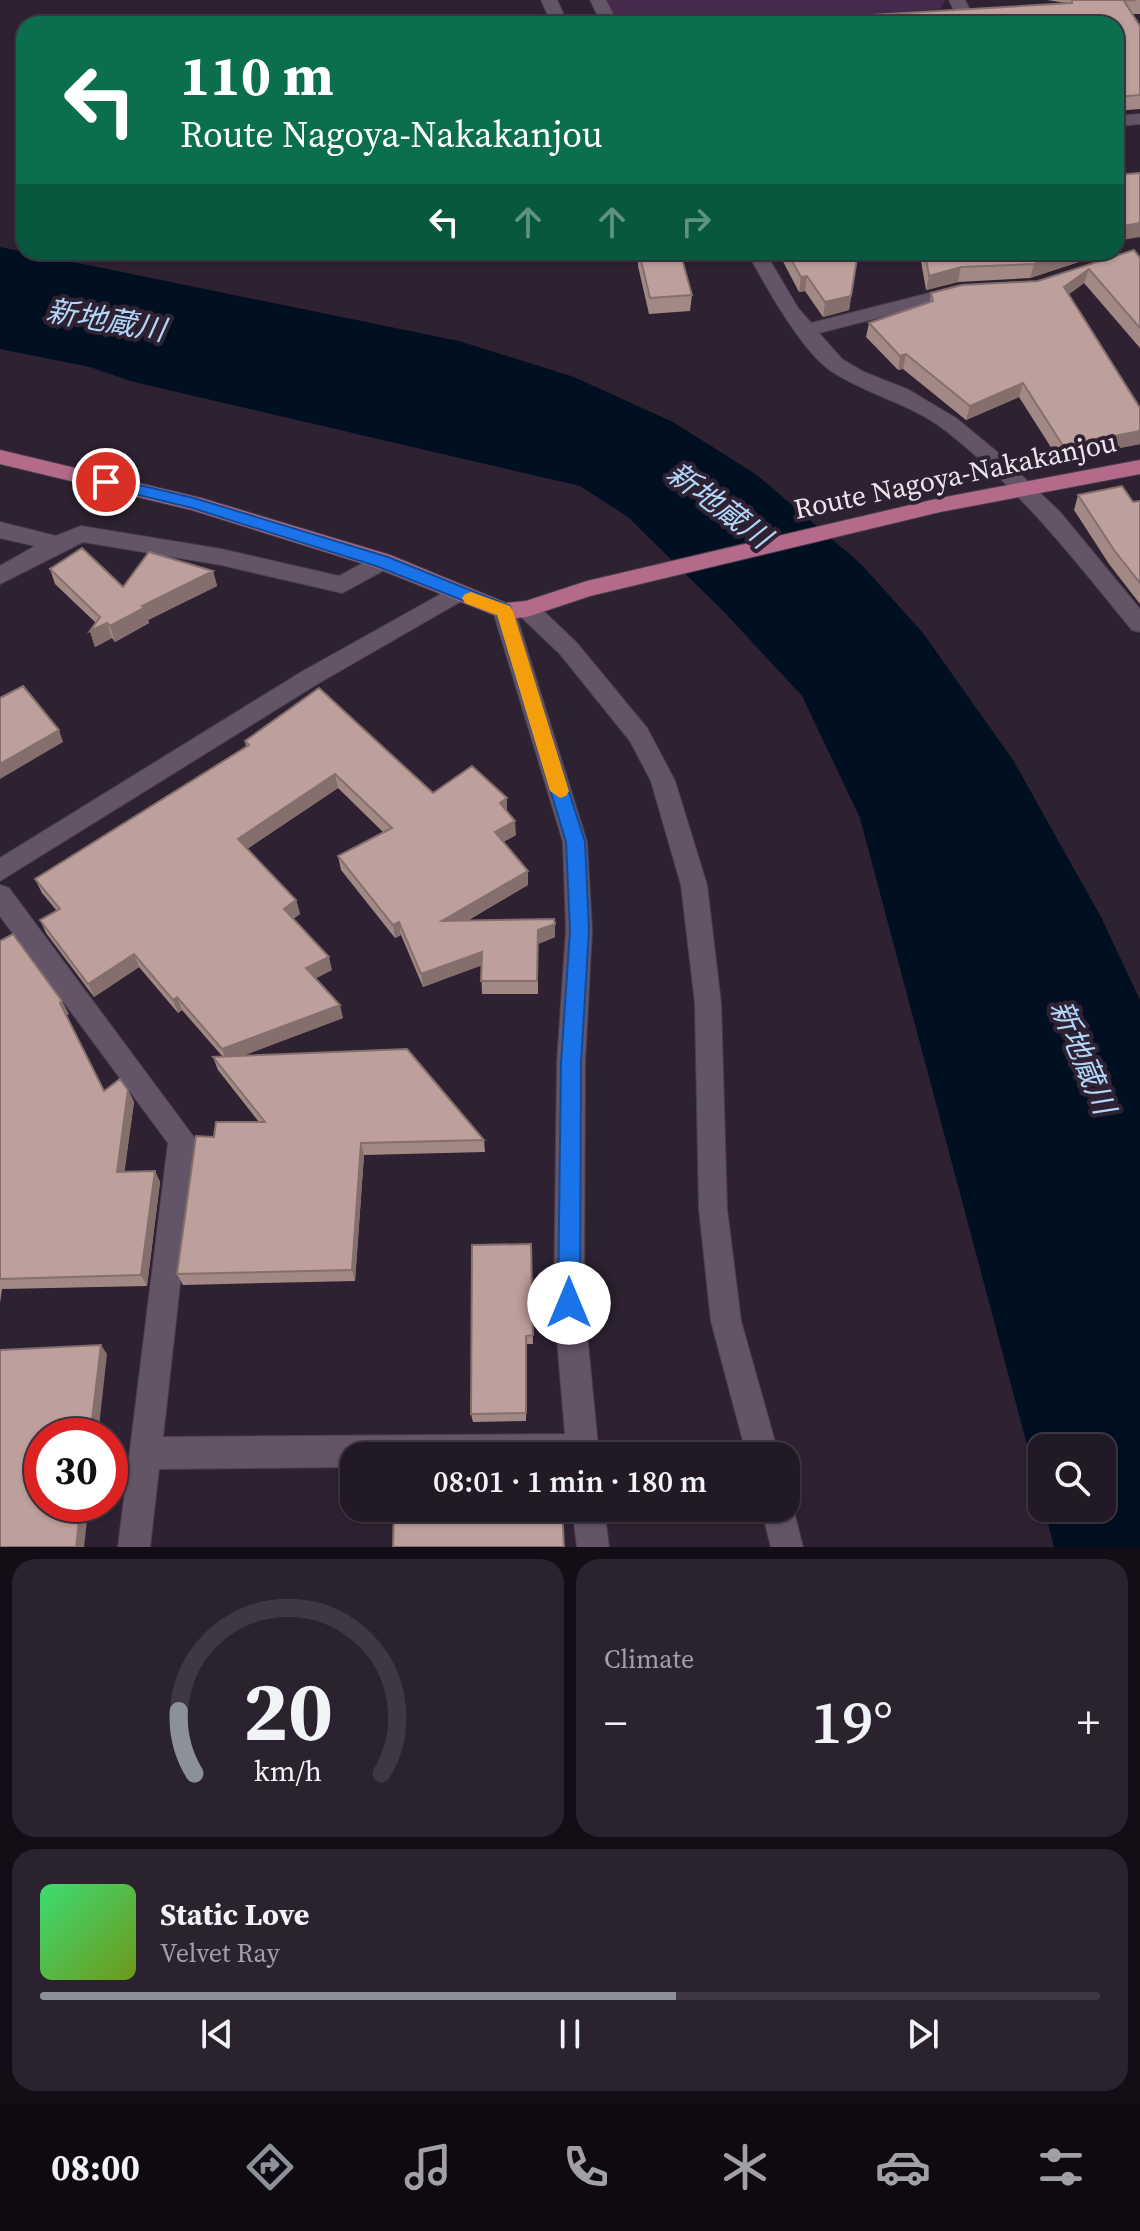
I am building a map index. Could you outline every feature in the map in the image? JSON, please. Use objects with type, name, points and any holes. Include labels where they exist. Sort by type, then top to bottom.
[{"type":"main road","points":[[0,457],[194,503],[382,561],[457,593],[516,610]]},
{"type":"main road","name":"Route Nagoya-Nakakanjou","points":[[516,610],[587,589],[940,505],[1140,467]]},
{"type":"street","points":[[761,260],[790,311],[835,364],[857,377],[902,395],[949,423],[1026,489],[1140,624]]},
{"type":"street","points":[[808,330],[958,291],[973,290]]},
{"type":"street","points":[[0,530],[57,544]]},
{"type":"street","points":[[0,576],[81,534],[221,557],[342,585],[382,561]]},
{"type":"street","points":[[0,871],[311,677],[457,593]]},
{"type":"street","points":[[516,610],[575,842],[579,930],[571,1063],[569,1303],[582,1442]]},
{"type":"street","points":[[516,610],[568,648],[639,735],[663,781],[694,885],[708,1003],[713,1209],[726,1321],[759,1442]]},
{"type":"street","points":[[0,896],[182,1140],[134,1547]]},
{"type":"street","points":[[145,1453],[340,1453]]},
{"type":"street","points":[[590,1522],[593,1547]]},
{"type":"street","points":[[781,1522],[787,1547]]},
{"type":"shaded area","points":[[606,0],[945,1],[940,9],[846,16],[613,16]]},
{"type":"water","name":"新地蔵川","points":[[0,247],[16,250],[16,260],[63,260],[459,341],[574,377],[673,422],[757,475],[861,564],[923,633],[1013,760],[1101,917],[1140,1000],[1140,1547],[1054,1547],[1048,1522],[1116,1522],[1116,1434],[1028,1434],[1028,1448],[860,818],[802,696],[727,615],[628,517],[580,486],[130,381],[90,367],[0,349]]},
{"type":"building","points":[[1072,0],[1136,0],[1124,1],[1140,26],[1140,95],[1124,96],[1124,16],[853,16],[1072,3]]},
{"type":"building","points":[[1140,173],[1140,223],[1124,226],[1124,174]]},
{"type":"building","points":[[1134,250],[1140,258],[1140,328],[1089,269],[1064,287],[1140,408],[1140,431],[1063,446],[1023,383],[970,406],[906,354],[900,356],[869,323],[933,301],[931,293],[962,285],[1038,281],[1103,260],[1124,260],[1124,253]]},
{"type":"building","points":[[641,260],[682,260],[692,295],[650,298]]},
{"type":"building","points":[[791,260],[857,260],[851,296],[825,302],[807,276],[801,277]]},
{"type":"building","points":[[926,260],[1046,260],[1034,264],[961,267],[929,276]]},
{"type":"building","points":[[1122,486],[1133,502],[1140,501],[1140,583],[1078,495]]},
{"type":"building","points":[[82,548],[123,587],[149,552],[213,571],[142,606],[144,608],[110,626],[107,623],[90,631],[100,617],[50,569]]},
{"type":"building","points":[[23,686],[59,730],[0,764],[0,698]]},
{"type":"building","points":[[319,688],[433,793],[472,766],[507,798],[500,803],[515,821],[495,832],[528,871],[442,921],[554,919],[555,924],[538,930],[537,981],[481,981],[482,952],[421,974],[399,922],[393,925],[338,856],[392,828],[335,774],[238,839],[296,900],[284,909],[329,957],[306,968],[340,1005],[222,1049],[177,997],[173,1000],[134,954],[88,984],[40,920],[60,909],[35,879],[249,745],[245,741]]},
{"type":"building","points":[[13,934],[62,1001],[60,1003],[104,1091],[120,1079],[128,1090],[117,1172],[155,1171],[141,1275],[0,1279],[0,941]]},
{"type":"building","points":[[407,1049],[484,1140],[361,1143],[352,1270],[177,1274],[196,1136],[214,1137],[216,1122],[265,1122],[213,1057]]},
{"type":"building","points":[[531,1244],[533,1335],[526,1336],[526,1413],[471,1414],[472,1245]]},
{"type":"building","points":[[101,1345],[92,1418],[24,1418],[24,1522],[79,1522],[76,1547],[0,1547],[0,1350]]},
{"type":"building","points":[[394,1522],[563,1522],[564,1547],[393,1547]]},
{"type":"slow traffic","points":[[471,598],[504,611],[560,791]]},
{"type":"route","points":[[106,482],[194,503],[382,561],[504,611],[575,842],[579,930],[571,1063],[569,1303]]}]
